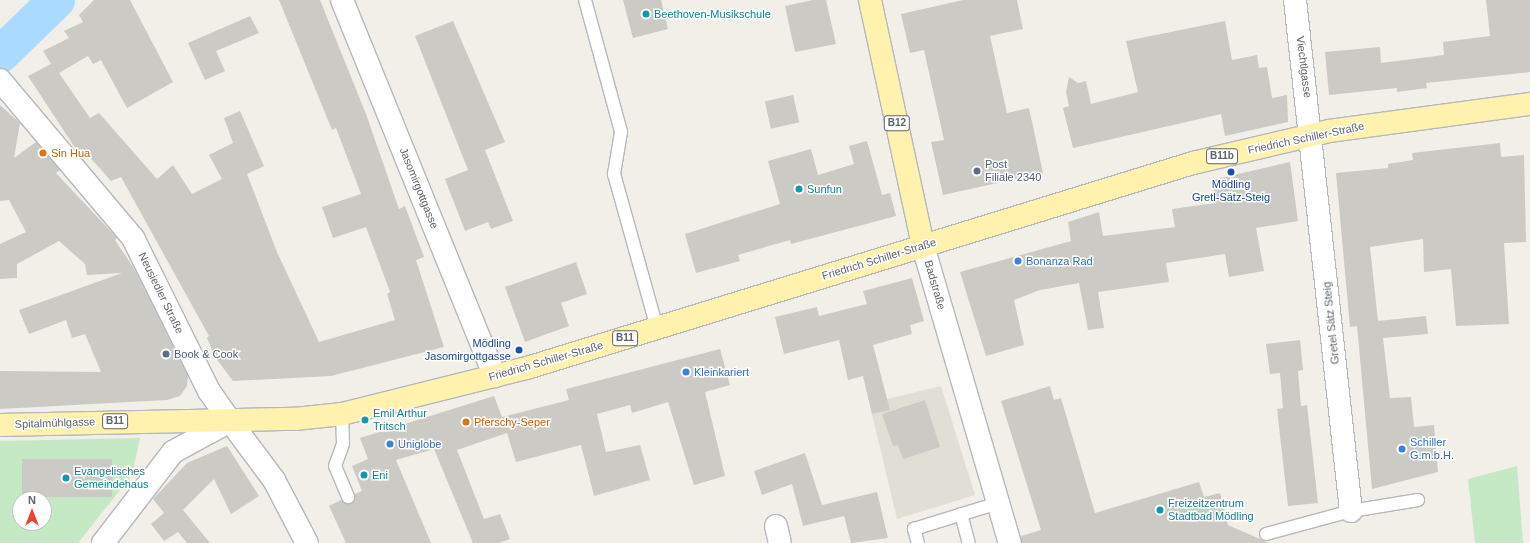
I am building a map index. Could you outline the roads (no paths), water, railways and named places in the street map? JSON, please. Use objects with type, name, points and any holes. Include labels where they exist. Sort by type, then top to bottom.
[{"type":"main road","name":"Badstraße","points":[[870,0],[923,246]]},
{"type":"main road","name":"Friedrich Schiller-Straße","points":[[230,421],[342,414],[495,376],[657,328],[1119,184],[1312,134],[1530,104]]},
{"type":"main road","name":"Spitalmühlgasse","points":[[0,425],[230,421]]},
{"type":"street","name":"Jasomirgottgasse","points":[[342,0],[495,376]]},
{"type":"street","name":"Viechtlgasse","points":[[1295,0],[1312,134]]},
{"type":"street","name":"Neusiedler Straße","points":[[0,81],[133,238],[209,391],[274,480],[307,543]]},
{"type":"street","name":"Gretel Sätz Steig","points":[[1312,134],[1351,511]]},
{"type":"street","name":"Badstraße","points":[[923,246],[1010,543]]},
{"type":"street","points":[[103,543],[174,452],[230,421]]},
{"type":"lane","points":[[585,0],[621,132],[614,174],[657,328]]},
{"type":"lane","points":[[342,414],[343,444],[335,466],[348,497]]},
{"type":"lane","points":[[1266,534],[1351,511],[1418,500]]},
{"type":"lane","points":[[918,543],[914,528],[998,503]]},
{"type":"lane","points":[[961,514],[970,543]]},
{"type":"waterway","points":[[0,54],[56,0]]},
{"type":"place","name":"Beethoven-Musikschule","points":[[646,14]]},
{"type":"place","name":"Sin Hua","points":[[43,153]]},
{"type":"place","name":"Post Filiale 2340","points":[[977,171]]},
{"type":"place","name":"Mödling Gretl-Sätz-Steig","points":[[1231,172]]},
{"type":"place","name":"Sunfun","points":[[799,189]]},
{"type":"place","name":"Bonanza Rad","points":[[1018,261]]},
{"type":"place","name":"Mödling Jasomirgottgasse","points":[[519,350]]},
{"type":"place","name":"Book & Cook","points":[[166,354]]},
{"type":"place","name":"Kleinkariert","points":[[686,372]]},
{"type":"place","name":"Emil Arthur Tritsch","points":[[365,420]]},
{"type":"place","name":"Pferschy-Seper","points":[[466,422]]},
{"type":"place","name":"Uniglobe","points":[[390,444]]},
{"type":"place","name":"Schiller G.m.b.H.","points":[[1402,449]]},
{"type":"place","name":"Eni","points":[[364,475]]},
{"type":"place","name":"Evangelisches Gemeindehaus","points":[[66,478]]},
{"type":"place","name":"Freizeitzentrum Stadtbad Mödling","points":[[1160,510]]}]
